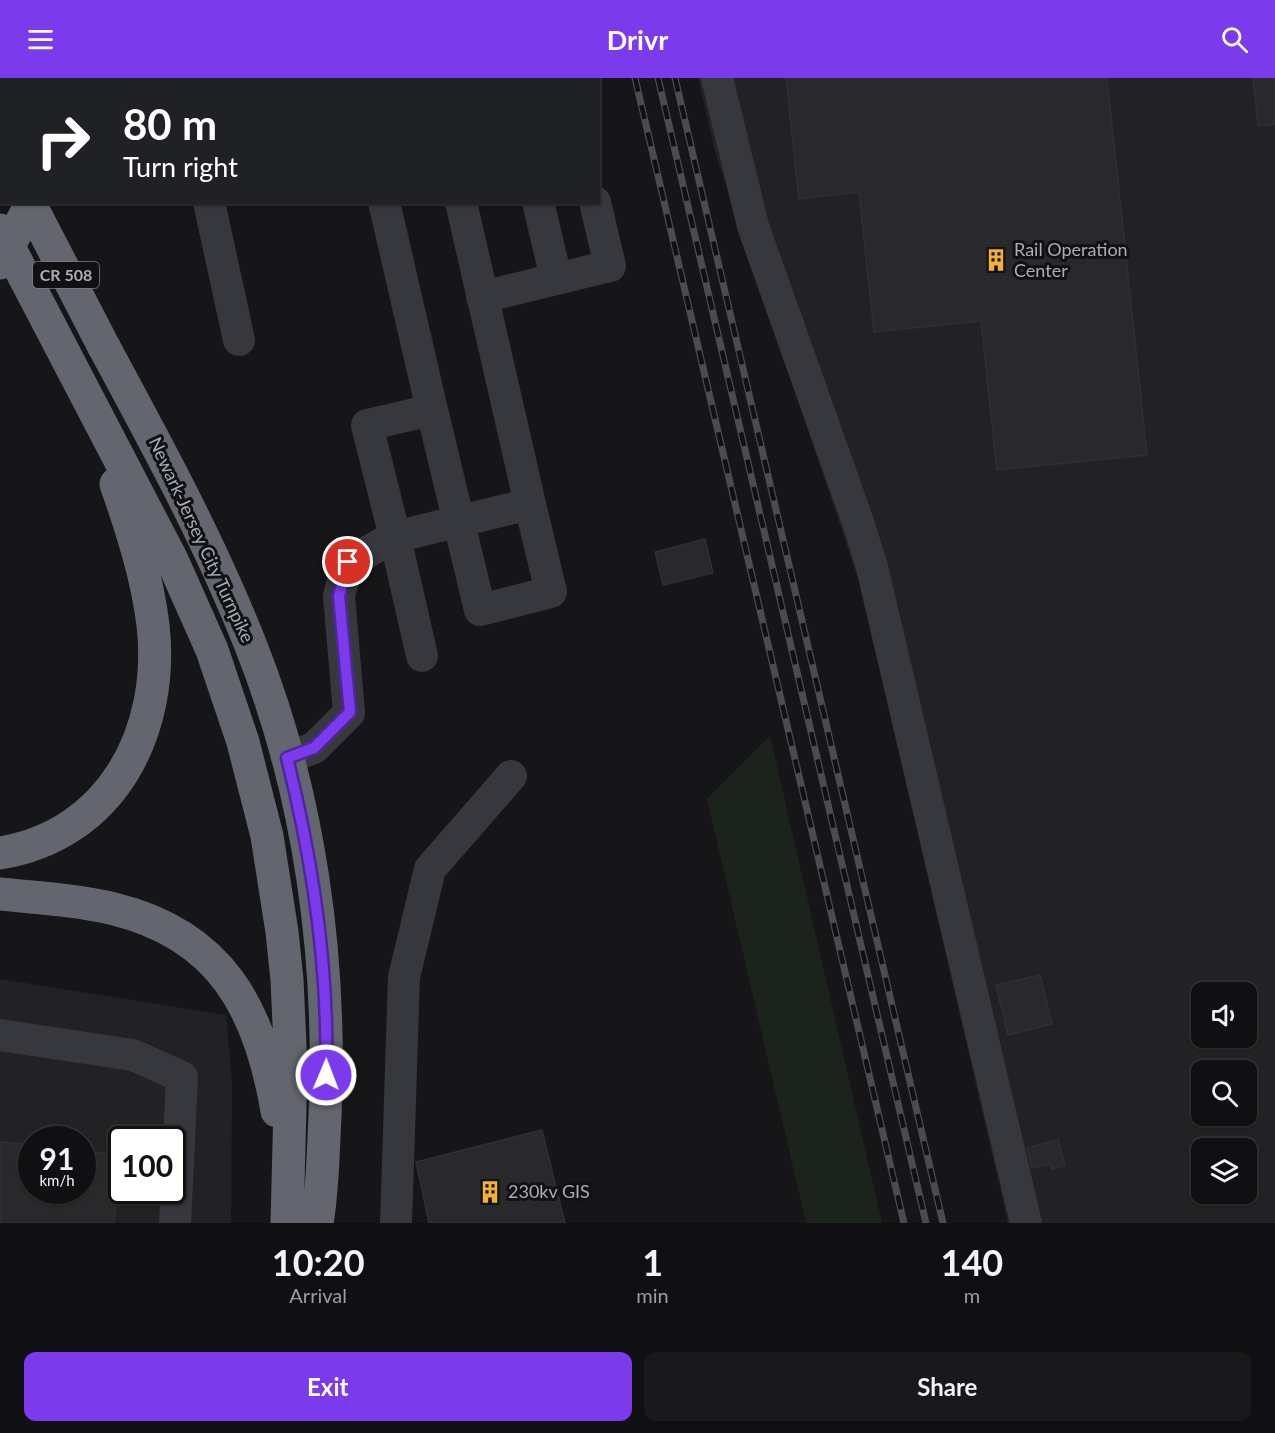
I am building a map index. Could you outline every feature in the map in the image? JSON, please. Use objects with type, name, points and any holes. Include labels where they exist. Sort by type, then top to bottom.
[{"type":"highway","points":[[0,262],[29,204]]},
{"type":"highway","name":"Newark-Jersey City Turnpike","points":[[31,204],[179,487],[217,566],[255,656],[287,758],[310,861],[325,979],[326,1095],[317,1223]]},
{"type":"highway","name":"Newark-Jersey City Turnpike","points":[[0,230],[150,515],[193,604],[228,695],[256,789],[275,884],[287,980],[291,1067],[287,1223]]},
{"type":"highway","points":[[0,853],[30,846],[62,832],[78,822],[105,798],[128,765],[149,706],[154,649],[146,584],[136,543],[87,397]]},
{"type":"highway","points":[[0,894],[83,903],[129,913],[183,938],[212,961],[247,1009],[263,1048],[275,1096],[288,1185]]},
{"type":"lane","points":[[717,78],[753,226],[851,501],[872,567],[1026,1223]]},
{"type":"lane","points":[[209,204],[239,340]]},
{"type":"lane","points":[[384,204],[480,610],[551,592],[461,204]]},
{"type":"lane","points":[[538,204],[556,278]]},
{"type":"lane","points":[[482,297],[610,266],[595,204]]},
{"type":"lane","points":[[422,656],[367,425],[432,410]]},
{"type":"lane","points":[[287,758],[314,748],[350,712],[339,596],[348,562],[394,537],[530,504]]},
{"type":"lane","points":[[396,1223],[404,977],[430,869],[511,776]]},
{"type":"lane","points":[[0,1035],[134,1055],[182,1077],[175,1223]]},
{"type":"shaded area","points":[[698,78],[1275,78],[1275,1223],[1008,1223],[859,582],[716,156]]},
{"type":"shaded area","points":[[770,736],[882,1223],[806,1223],[707,799]]},
{"type":"shaded area","points":[[0,979],[226,1015],[232,1082],[231,1223],[0,1223]]},
{"type":"building","name":"Rail Operation Center","points":[[786,78],[1107,78],[1147,455],[997,470],[981,321],[874,332],[859,192],[799,199]]},
{"type":"building","points":[[1253,78],[1275,78],[1275,124],[1258,126]]},
{"type":"building","points":[[705,539],[713,573],[663,585],[655,552]]},
{"type":"building","points":[[1040,975],[1052,1024],[1008,1035],[996,985]]},
{"type":"building","name":"230kv GIS","points":[[542,1130],[565,1223],[429,1223],[416,1162]]},
{"type":"building","points":[[1058,1140],[1065,1166],[1052,1169],[1050,1164],[1032,1168],[1027,1148]]},
{"type":"building","points":[[0,1142],[18,1144],[18,1204],[96,1204],[96,1152],[108,1154],[108,1204],[116,1204],[114,1223],[0,1223]]},
{"type":"railway","points":[[635,78],[904,1223]]},
{"type":"railway","points":[[658,78],[926,1223]]},
{"type":"railway","points":[[675,78],[943,1223]]},
{"type":"place","name":"Rail Operation Center","points":[[996,260]]},
{"type":"place","name":"230kv GIS","points":[[490,1192]]},
{"type":"route","points":[[326,1075],[327,1016],[317,907],[306,843],[287,758],[314,748],[350,712],[339,596],[348,562]]}]
